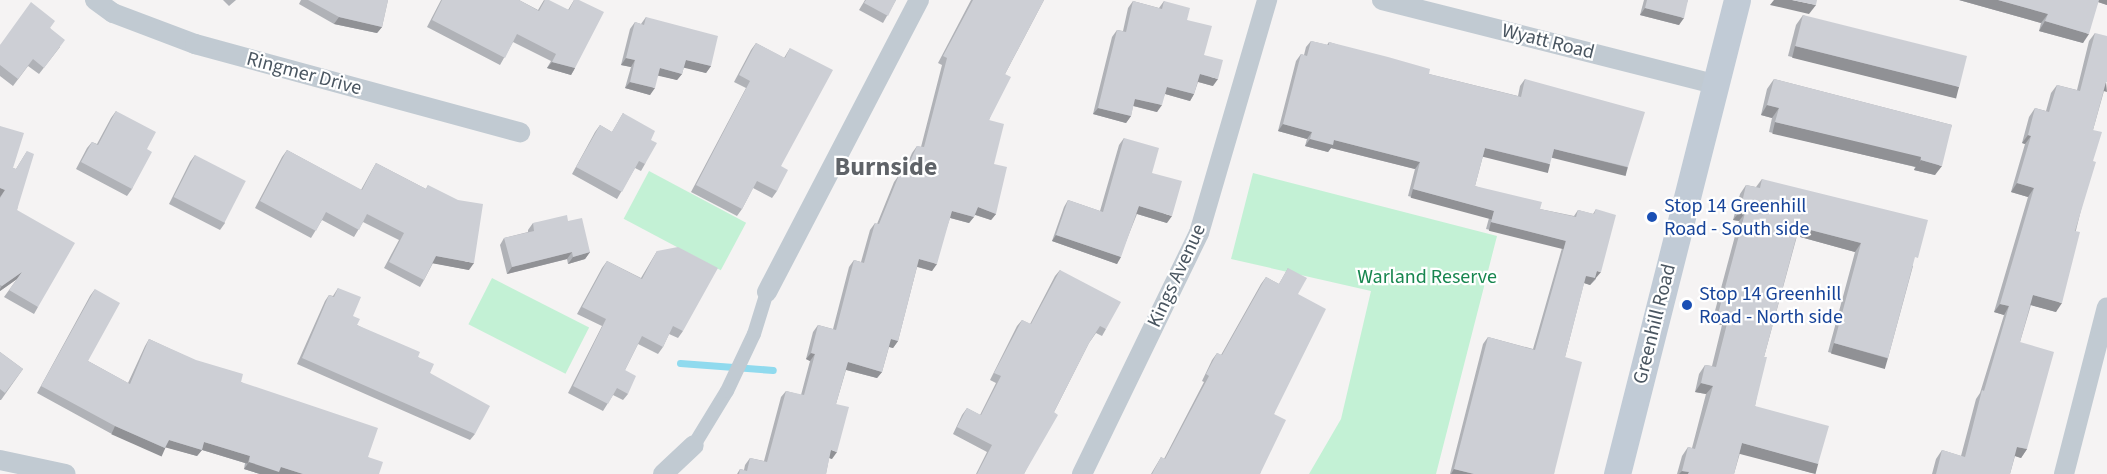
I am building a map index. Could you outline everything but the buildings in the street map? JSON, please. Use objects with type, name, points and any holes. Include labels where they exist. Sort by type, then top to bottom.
[{"type":"main road","name":"Greenhill Road","points":[[1617,474],[1737,0]]},
{"type":"street","name":"Ringmer Drive","points":[[95,0],[112,14],[195,44],[520,132]]},
{"type":"street","points":[[663,474],[694,445],[731,382],[754,334],[767,292],[919,0]]},
{"type":"street","name":"Kings Avenue","points":[[1082,474],[1200,233],[1267,0]]},
{"type":"street","name":"Wyatt Road","points":[[1382,0],[1715,84]]},
{"type":"street","points":[[2064,474],[2107,308]]},
{"type":"street","points":[[0,460],[66,474]]},
{"type":"green space","points":[[649,171],[746,223],[721,270],[624,219]]},
{"type":"green space","name":"Warland Reserve","points":[[1253,173],[1497,236],[1436,474],[1309,474],[1341,419],[1371,291],[1231,259]]},
{"type":"green space","points":[[492,278],[589,327],[566,374],[468,324]]},
{"type":"waterway","points":[[680,363],[773,370]]},
{"type":"place","name":"Stop 14 Greenhill Road - South side","points":[[1652,217]]},
{"type":"place","name":"Stop 14 Greenhill Road - North side","points":[[1687,305]]},
{"type":"district","name":"Burnside","points":[[886,167]]}]
